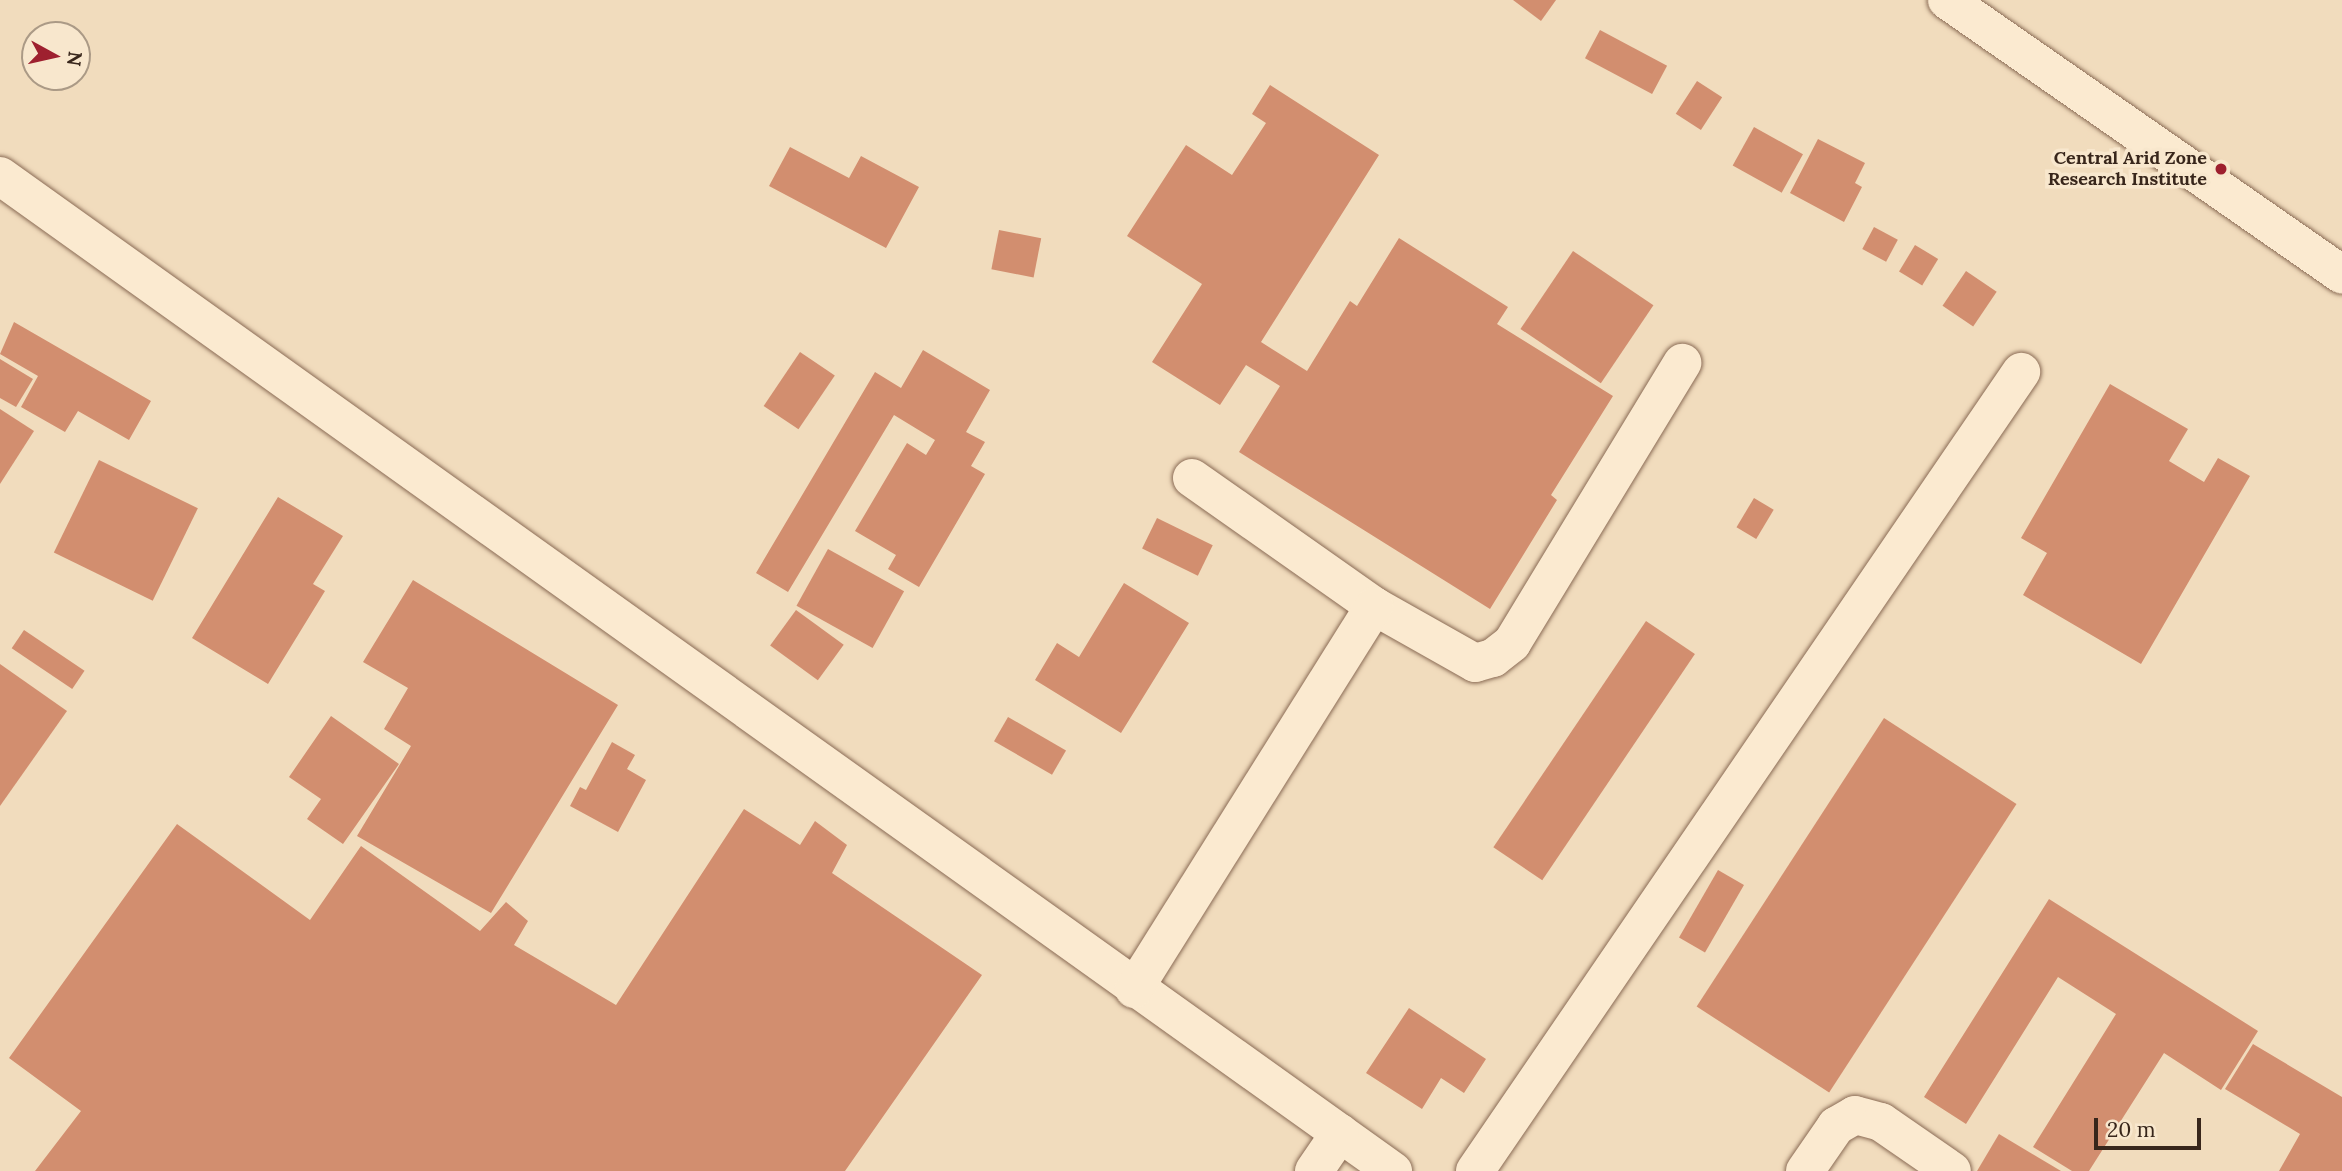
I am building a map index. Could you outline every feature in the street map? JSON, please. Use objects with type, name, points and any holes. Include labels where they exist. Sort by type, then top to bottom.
[{"type":"street","points":[[1947,0],[2342,275]]},
{"type":"street","points":[[0,176],[1134,989],[1394,1171]]},
{"type":"street","points":[[1192,478],[1374,606],[1456,656],[1475,663],[1493,658],[1512,643],[1682,363]]},
{"type":"street","points":[[1475,1171],[2021,372]]},
{"type":"street","points":[[1134,989],[1374,606]]},
{"type":"street","points":[[1805,1171],[1836,1126],[1855,1115],[1881,1122],[1952,1171]]},
{"type":"street","points":[[1314,1171],[1340,1133]]},
{"type":"building","points":[[1513,0],[1556,0],[1541,21]]},
{"type":"building","points":[[1600,30],[1667,66],[1652,94],[1585,58]]},
{"type":"building","points":[[1697,81],[1722,97],[1701,130],[1676,114]]},
{"type":"building","points":[[1270,85],[1379,155],[1261,342],[1307,371],[1350,301],[1357,306],[1399,238],[1508,307],[1497,324],[1613,396],[1551,495],[1557,500],[1490,609],[1239,452],[1280,386],[1246,365],[1220,405],[1152,362],[1202,284],[1127,236],[1186,145],[1232,175],[1266,123],[1252,114]]},
{"type":"building","points":[[1754,127],[1803,154],[1782,193],[1733,165]]},
{"type":"building","points":[[1818,139],[1865,163],[1855,183],[1862,187],[1844,222],[1790,193]]},
{"type":"building","points":[[790,147],[849,178],[861,156],[919,187],[886,248],[769,186]]},
{"type":"building","points":[[1874,227],[1898,240],[1886,262],[1862,249]]},
{"type":"building","points":[[999,230],[1041,238],[1034,277],[991,269]]},
{"type":"building","points":[[1915,245],[1938,259],[1922,285],[1899,272]]},
{"type":"building","points":[[1573,251],[1653,305],[1601,383],[1520,329]]},
{"type":"building","points":[[1966,271],[1997,292],[1973,327],[1943,306]]},
{"type":"building","points":[[14,322],[151,401],[129,440],[78,411],[65,432],[21,407],[38,376],[0,354]]},
{"type":"building","points":[[923,350],[990,390],[966,432],[985,442],[971,466],[985,474],[919,587],[888,569],[896,555],[855,531],[907,443],[926,455],[935,440],[894,415],[788,592],[756,573],[875,372],[901,388]]},
{"type":"building","points":[[800,352],[835,375],[798,429],[764,406]]},
{"type":"building","points":[[0,359],[33,379],[16,407],[0,398]]},
{"type":"building","points":[[2110,384],[2188,429],[2169,461],[2204,482],[2218,458],[2250,476],[2141,664],[2023,595],[2047,553],[2021,538]]},
{"type":"building","points":[[0,409],[34,431],[0,484]]},
{"type":"building","points":[[99,460],[198,508],[153,601],[54,553]]},
{"type":"building","points":[[278,497],[343,536],[313,584],[325,591],[268,684],[192,638]]},
{"type":"building","points":[[1754,498],[1774,510],[1756,539],[1736,527]]},
{"type":"building","points":[[1157,518],[1213,545],[1198,576],[1142,549]]},
{"type":"building","points":[[828,549],[904,591],[873,648],[796,606]]},
{"type":"building","points":[[413,580],[618,705],[491,913],[357,836],[411,746],[384,729],[408,688],[363,662]]},
{"type":"building","points":[[1124,583],[1189,623],[1121,733],[1035,680],[1057,643],[1079,657]]},
{"type":"building","points":[[796,610],[844,645],[818,680],[770,646]]},
{"type":"building","points":[[1646,621],[1695,654],[1542,880],[1493,847]]},
{"type":"building","points":[[24,630],[85,671],[72,689],[12,648]]},
{"type":"building","points":[[0,664],[67,711],[0,806]]},
{"type":"building","points":[[331,716],[399,764],[343,844],[307,819],[321,799],[289,777]]},
{"type":"building","points":[[1008,717],[1066,750],[1052,775],[994,741]]},
{"type":"building","points":[[1884,718],[2017,804],[1829,1093],[1697,1007]]},
{"type":"building","points":[[612,742],[635,755],[627,769],[646,780],[618,832],[570,806],[580,787],[586,790]]},
{"type":"building","points":[[744,809],[800,845],[815,821],[847,845],[832,873],[982,975],[845,1171],[35,1171],[81,1111],[9,1058],[177,824],[310,920],[361,846],[480,931],[506,902],[528,921],[514,945],[616,1005]]},
{"type":"building","points":[[1718,870],[1744,885],[1705,953],[1679,938]]},
{"type":"building","points":[[2049,899],[2258,1031],[2221,1090],[2164,1053],[2089,1171],[2072,1171],[2033,1147],[2116,1014],[2058,977],[1966,1124],[1924,1097]]},
{"type":"building","points":[[1409,1008],[1486,1059],[1464,1093],[1441,1078],[1422,1109],[1366,1073]]},
{"type":"building","points":[[2253,1044],[2342,1097],[2342,1171],[2279,1171],[2300,1134],[2225,1089]]},
{"type":"building","points":[[1999,1134],[2061,1171],[1977,1171]]},
{"type":"place","name":"Central Arid Zone Research Institute","points":[[2221,169]]}]
